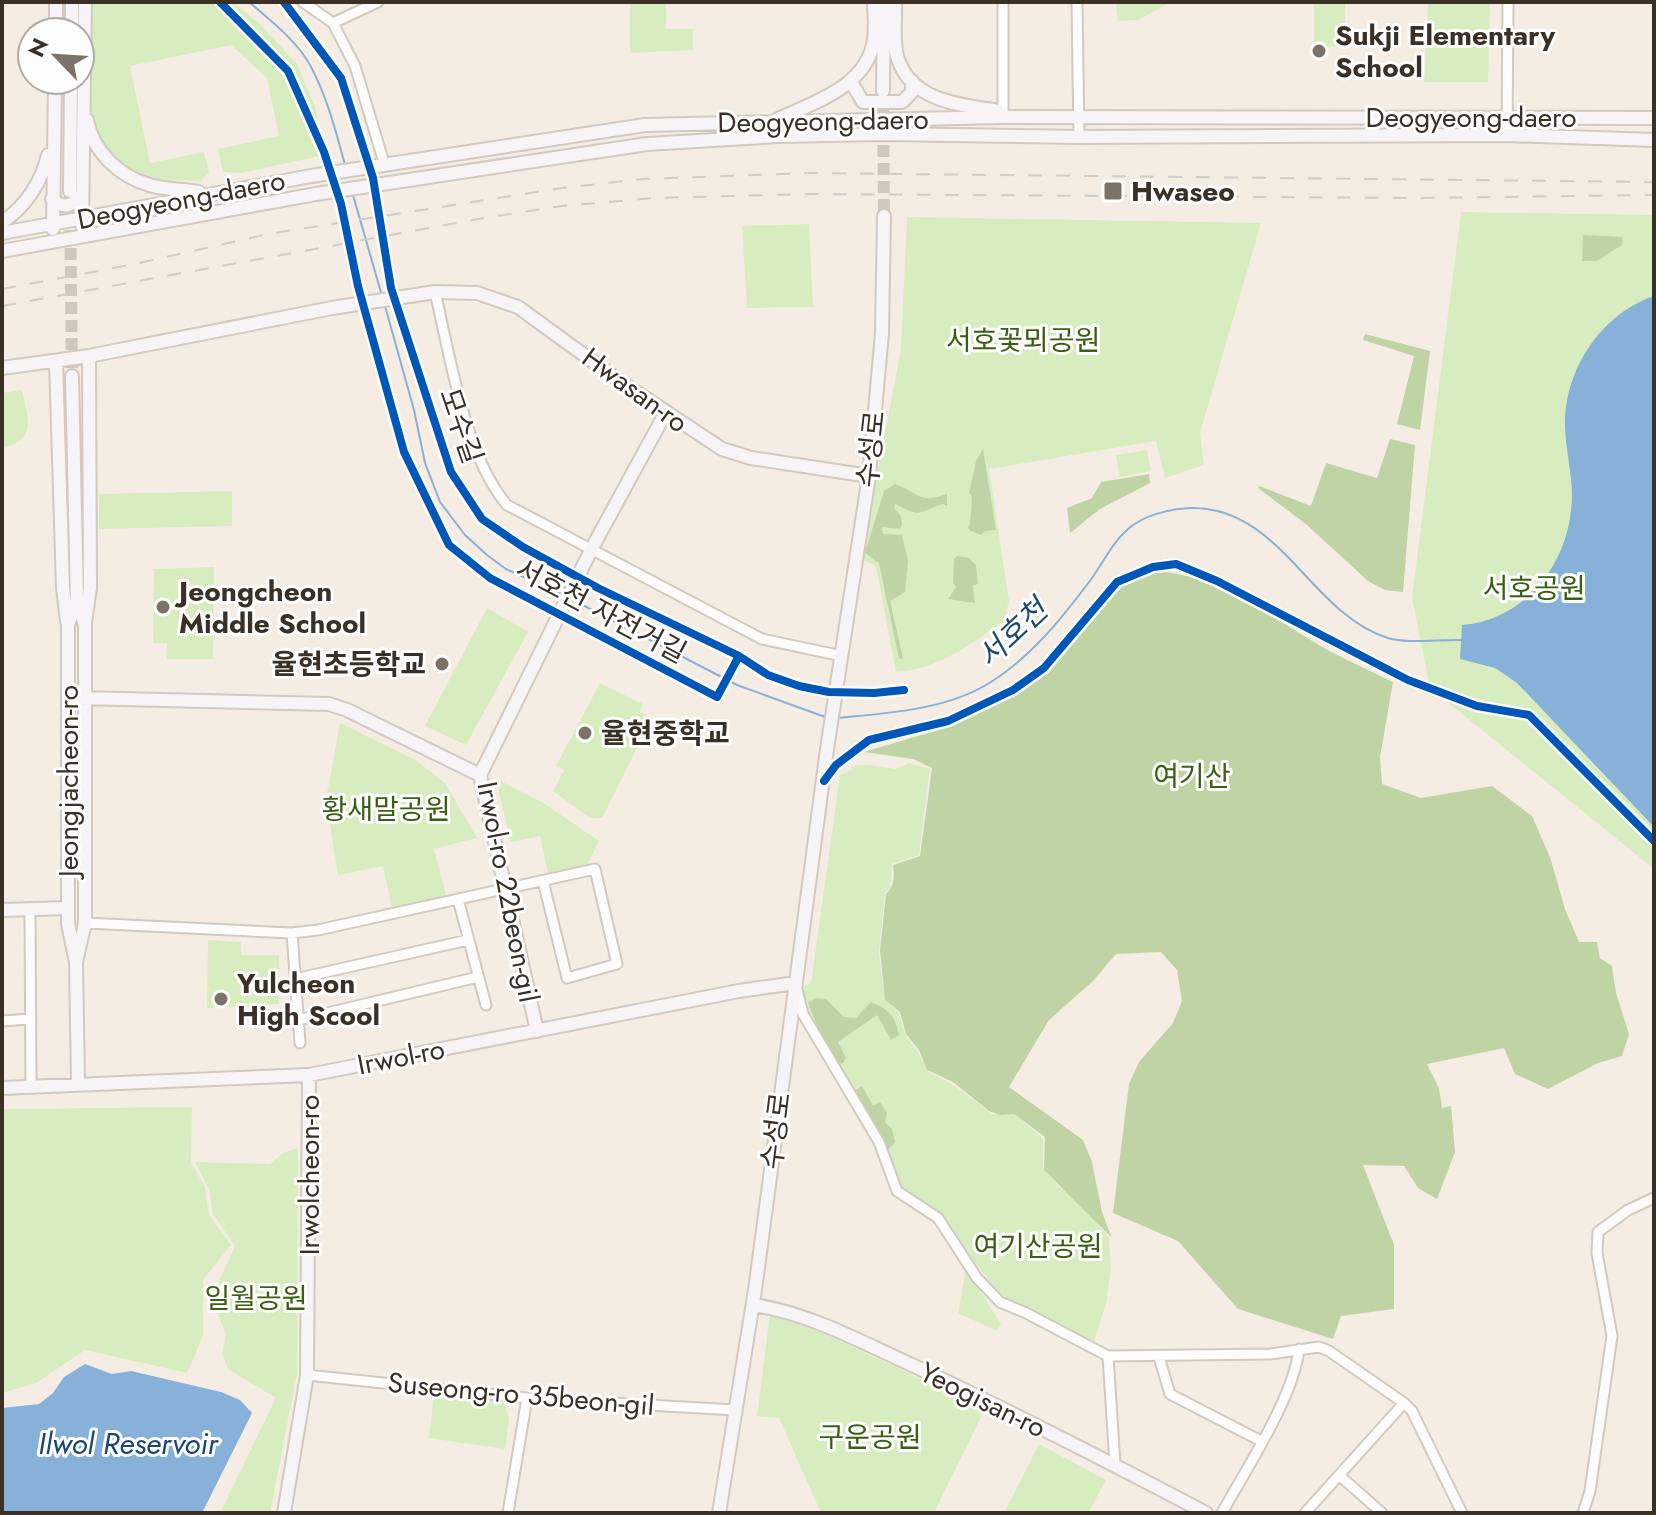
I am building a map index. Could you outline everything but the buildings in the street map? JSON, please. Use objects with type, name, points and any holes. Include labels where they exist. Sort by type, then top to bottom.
[{"type":"street","points":[[52,199],[67,207],[75,203],[84,106],[85,2]]},
{"type":"street","points":[[303,2],[333,23],[355,66],[382,166]]},
{"type":"street","points":[[333,23],[378,2]]},
{"type":"street","points":[[771,122],[851,82],[871,55],[874,2]]},
{"type":"street","points":[[883,91],[884,2]]},
{"type":"street","points":[[895,2],[898,59],[912,81],[933,97],[1003,114],[1003,2]]},
{"type":"street","points":[[1077,2],[1079,137]]},
{"type":"street","points":[[1507,135],[1508,2]]},
{"type":"street","points":[[851,82],[854,92],[863,102],[902,102],[912,92],[912,81]]},
{"type":"street","points":[[54,242],[55,96]]},
{"type":"street","points":[[72,96],[76,193],[83,237]]},
{"type":"street","points":[[84,106],[89,132],[105,158],[115,167],[150,185],[206,194]]},
{"type":"street","name":"Deogyeong-daero","points":[[2,233],[311,176],[645,125],[1003,114],[1022,117],[1653,118]]},
{"type":"street","points":[[2,222],[26,200],[37,184],[46,165],[54,133]]},
{"type":"street","name":"Deogyeong-daero","points":[[2,251],[316,194],[647,144],[779,136],[883,134],[1079,137],[1507,135],[1652,139]]},
{"type":"street","name":"수성로","points":[[719,1513],[753,1305],[827,749],[869,476],[882,333],[884,216]]},
{"type":"street","points":[[435,292],[474,447],[494,487],[512,509],[762,639],[842,656]]},
{"type":"street","name":"Hwasan-ro","points":[[89,356],[341,307],[435,292],[477,293],[518,307],[709,443],[735,454],[869,476]]},
{"type":"street","points":[[2,368],[89,356],[90,588],[85,625]]},
{"type":"street","points":[[56,361],[63,588],[68,625]]},
{"type":"street","name":"Jeongjacheon-ro","points":[[72,376],[77,600],[85,625],[85,923],[76,962]]},
{"type":"street","name":"Irwol-ro 22beon-gil","points":[[537,1031],[480,775],[592,548],[666,412]]},
{"type":"street","points":[[824,781],[836,765],[869,740],[948,721],[1013,690],[1044,668],[1117,582],[1153,567],[1176,564],[1217,581],[1408,680],[1477,706],[1529,715],[1654,841]]},
{"type":"street","name":"Jeongjacheon-ro","points":[[77,600],[68,625],[68,924],[76,962],[78,1084]]},
{"type":"street","points":[[68,697],[329,704],[480,775]]},
{"type":"street","points":[[85,923],[292,933],[318,930],[595,869],[617,964],[567,978],[543,881]]},
{"type":"street","points":[[458,899],[486,1005]]},
{"type":"street","points":[[2,910],[68,908]]},
{"type":"street","points":[[30,910],[31,1086]]},
{"type":"street","points":[[292,933],[300,1043]]},
{"type":"street","points":[[295,979],[468,940]]},
{"type":"street","points":[[298,1020],[478,977]]},
{"type":"street","points":[[795,983],[803,1014],[879,1142],[897,1191],[938,1218],[977,1278],[1000,1302],[1108,1356],[1270,1354],[1319,1347],[1329,1351],[1412,1411],[1462,1513]]},
{"type":"street","name":"Irwol-ro","points":[[2,1088],[309,1075],[739,991],[795,983]]},
{"type":"street","points":[[2,1021],[30,1019]]},
{"type":"street","name":"Irwolcheon-ro","points":[[284,1513],[307,1375],[309,1075]]},
{"type":"street","points":[[1583,1513],[1590,1491],[1612,1336],[1597,1253],[1598,1232],[1628,1210],[1654,1198]]},
{"type":"street","name":"Yeogisan-ro","points":[[753,1305],[769,1307],[826,1326],[998,1405],[1206,1513]]},
{"type":"street","points":[[1222,1513],[1292,1381],[1299,1349]]},
{"type":"street","points":[[1108,1356],[1115,1465]]},
{"type":"street","points":[[1159,1357],[1170,1394],[1261,1441]]},
{"type":"street","name":"Suseong-ro 35beon-gil","points":[[307,1375],[527,1398],[735,1410]]},
{"type":"street","points":[[508,1513],[527,1398]]},
{"type":"street","points":[[1305,1513],[1404,1403]]},
{"type":"street","points":[[1339,1475],[1382,1513]]},
{"type":"green space","points":[[89,2],[233,2],[258,22],[297,64],[316,109],[324,155],[241,173],[223,172],[218,149],[279,136],[267,78],[231,45],[130,66],[150,163],[204,152],[209,172],[201,181],[151,180],[112,158],[94,130],[88,106],[88,96],[96,96],[96,16],[89,16]]},
{"type":"green space","points":[[1116,2],[1197,3],[1169,3],[1138,20],[1118,21]]},
{"type":"green space","points":[[1314,2],[1345,2],[1345,47],[1314,46]]},
{"type":"green space","points":[[1428,2],[1490,2],[1488,82],[1424,82]]},
{"type":"green space","points":[[630,3],[666,3],[666,29],[693,29],[693,50],[630,53]]},
{"type":"green space","name":"서호공원","points":[[1461,212],[1654,215],[1654,869],[1430,688],[1412,598]]},
{"type":"green space","name":"서호꽃뫼공원","points":[[907,217],[1261,223],[1200,433],[1204,465],[1165,478],[1156,441],[989,469],[1009,601],[1004,621],[939,661],[896,672],[876,566],[861,559],[901,349]]},
{"type":"green space","points":[[809,224],[813,307],[747,308],[742,226]]},
{"type":"green space","points":[[1583,235],[1622,237],[1622,245],[1597,261],[1582,261]]},
{"type":"green space","points":[[1365,334],[1430,351],[1420,430],[1397,424],[1414,356],[1363,340]]},
{"type":"green space","points":[[22,390],[28,419],[26,434],[21,440],[2,448],[2,393]]},
{"type":"green space","points":[[1390,439],[1415,445],[1403,592],[1385,590],[1368,581],[1307,525],[1258,488],[1311,506],[1326,463],[1377,478]]},
{"type":"green space","points":[[983,449],[996,530],[985,531],[981,535],[968,527],[972,497],[969,493],[976,461]]},
{"type":"green space","points":[[1147,450],[1151,471],[1120,477],[1116,455]]},
{"type":"green space","points":[[1149,474],[1150,483],[1100,509],[1070,533],[1067,508],[1092,498],[1101,482]]},
{"type":"green space","points":[[895,484],[925,498],[947,494],[947,506],[943,504],[919,513],[895,504],[894,508],[902,520],[900,529],[882,527],[883,534],[902,535],[908,561],[905,592],[890,601],[903,658],[899,659],[879,563],[865,553],[884,491]]},
{"type":"green space","points":[[232,491],[232,526],[99,529],[99,494]]},
{"type":"green space","points":[[957,556],[969,558],[976,565],[978,584],[973,585],[975,603],[948,599],[956,587],[953,583],[954,559]]},
{"type":"green space","points":[[214,567],[213,659],[166,659],[167,643],[153,643],[154,569]]},
{"type":"green space","name":"여기산","points":[[1153,571],[1200,580],[1222,589],[1326,649],[1393,682],[1380,757],[1382,784],[1421,798],[1492,786],[1532,816],[1550,857],[1565,909],[1579,942],[1597,942],[1600,958],[1612,966],[1616,993],[1629,1034],[1622,1056],[1598,1063],[1548,1089],[1515,1074],[1504,1048],[1427,1064],[1439,1088],[1442,1108],[1451,1106],[1455,1152],[1437,1199],[1418,1188],[1404,1166],[1363,1165],[1394,1245],[1394,1309],[1341,1316],[1333,1339],[1238,1309],[1178,1241],[1113,1213],[1129,1084],[1139,1062],[1173,1023],[1182,1001],[1177,970],[1161,952],[1116,954],[1093,981],[1049,1020],[1009,1087],[1083,1140],[1112,1238],[1044,1170],[1045,1137],[1014,1114],[1000,1115],[989,1111],[953,1082],[927,1070],[919,1050],[906,1034],[900,1012],[885,1000],[880,950],[886,894],[894,877],[893,865],[920,856],[932,768],[913,759],[864,752],[942,729],[1027,686],[1060,656],[1124,581]]},
{"type":"green space","points":[[487,608],[528,632],[466,745],[425,726]]},
{"type":"green space","points":[[600,683],[643,704],[640,712],[652,718],[602,818],[590,818],[553,791],[564,770],[556,766]]},
{"type":"green space","name":"황새말공원","points":[[340,723],[417,761],[445,783],[477,838],[434,849],[446,895],[392,908],[383,866],[338,875],[326,799]]},
{"type":"green space","name":"여기산공원","points":[[909,763],[930,769],[919,855],[892,864],[890,888],[885,893],[879,952],[885,1000],[899,1013],[906,1036],[928,1072],[955,1086],[992,1114],[1014,1114],[1043,1138],[1043,1168],[1060,1188],[1072,1191],[1109,1238],[1111,1267],[1106,1304],[1094,1342],[1080,1338],[1002,1298],[940,1216],[899,1190],[879,1134],[827,1052],[807,1009],[800,987],[811,983],[840,775],[852,770],[853,766],[896,769]]},
{"type":"green space","points":[[495,778],[542,802],[599,841],[588,864],[548,873],[540,836],[511,842]]},
{"type":"green space","points":[[208,940],[241,942],[241,955],[279,955],[279,1004],[207,1008]]},
{"type":"green space","points":[[816,998],[826,999],[844,1017],[856,1018],[871,1002],[890,1014],[899,1035],[891,1040],[877,1015],[838,1042],[846,1058],[843,1063],[837,1064],[808,1003]]},
{"type":"green space","points":[[862,1086],[873,1106],[880,1102],[887,1113],[885,1122],[892,1129],[895,1142],[888,1150],[854,1091]]},
{"type":"green space","points":[[192,1107],[191,1162],[205,1187],[209,1215],[231,1245],[203,1280],[203,1336],[187,1373],[85,1350],[36,1383],[2,1393],[2,1109]]},
{"type":"green space","name":"일월공원","points":[[298,1148],[297,1374],[270,1513],[220,1513],[276,1398],[228,1369],[222,1354],[226,1334],[215,1308],[216,1288],[235,1246],[213,1214],[209,1189],[195,1162],[270,1164],[283,1153]]},
{"type":"green space","points":[[966,1269],[1001,1324],[997,1331],[958,1313]]},
{"type":"green space","name":"구운공원","points":[[770,1314],[823,1333],[985,1409],[934,1513],[821,1513],[779,1418],[757,1416]]},
{"type":"green space","points":[[434,1394],[504,1401],[509,1419],[505,1449],[429,1438]]},
{"type":"green space","points":[[1039,1444],[1106,1480],[1088,1513],[1004,1513]]},
{"type":"water","points":[[1654,296],[1654,827],[1517,683],[1495,668],[1460,659],[1462,625],[1504,613],[1537,588],[1550,571],[1567,532],[1571,510],[1565,424],[1571,383],[1579,364],[1603,330],[1635,304]]},
{"type":"water","name":"Ilwol Reservoir","points":[[85,1364],[112,1374],[131,1371],[221,1392],[240,1400],[252,1413],[202,1513],[2,1513],[2,1408],[39,1404],[53,1393],[64,1377]]},
{"type":"waterway","name":"서호천","points":[[249,2],[290,39],[310,65],[326,102],[345,165]]},
{"type":"waterway","name":"서호천","points":[[353,195],[382,296]]},
{"type":"waterway","name":"서호천","points":[[385,306],[414,410],[425,463],[440,502],[465,535],[487,555],[506,569],[563,595]]},
{"type":"waterway","name":"서호천","points":[[838,718],[897,712],[936,704],[956,699],[991,682],[1046,635],[1081,593],[1122,534],[1134,524],[1165,511],[1190,508],[1221,512],[1248,524],[1272,542],[1337,607],[1361,625],[1388,638],[1461,640]]},
{"type":"waterway","name":"서호천","points":[[573,600],[737,685],[828,718]]},
{"type":"tunnel","points":[[883,91],[884,216]]},
{"type":"tunnel","points":[[70,194],[72,376]]},
{"type":"railway","points":[[2,289],[135,264],[268,234],[562,188],[643,179],[810,173],[1654,182]]},
{"type":"railway","points":[[2,306],[484,218],[562,206],[654,198],[810,194],[1417,198],[1654,195]]},
{"type":"cycle path","name":"서호천 자전거길","points":[[220,2],[288,71],[324,152],[341,204],[358,286],[404,452],[449,545],[490,578],[717,697],[739,656]]},
{"type":"cycle path","name":"모수길","points":[[284,2],[341,78],[373,178],[391,288],[451,472],[482,519],[523,547],[598,588],[739,656],[768,675],[829,692],[904,690]]},
{"type":"cycle path","points":[[824,781],[836,765],[869,740],[948,721],[1013,690],[1044,668],[1117,582],[1153,567],[1176,564],[1217,581],[1408,680],[1477,706],[1529,715],[1654,841]]},
{"type":"place","name":"Sukji Elementary School","points":[[1319,51]]},
{"type":"place","name":"Hwaseo","points":[[1113,191]]},
{"type":"place","name":"Jeongcheon Middle School","points":[[163,607]]},
{"type":"place","name":"율현초등학교","points":[[442,664]]},
{"type":"place","name":"율현중학교","points":[[585,733]]},
{"type":"place","name":"Yulcheon High Scool","points":[[221,999]]}]
